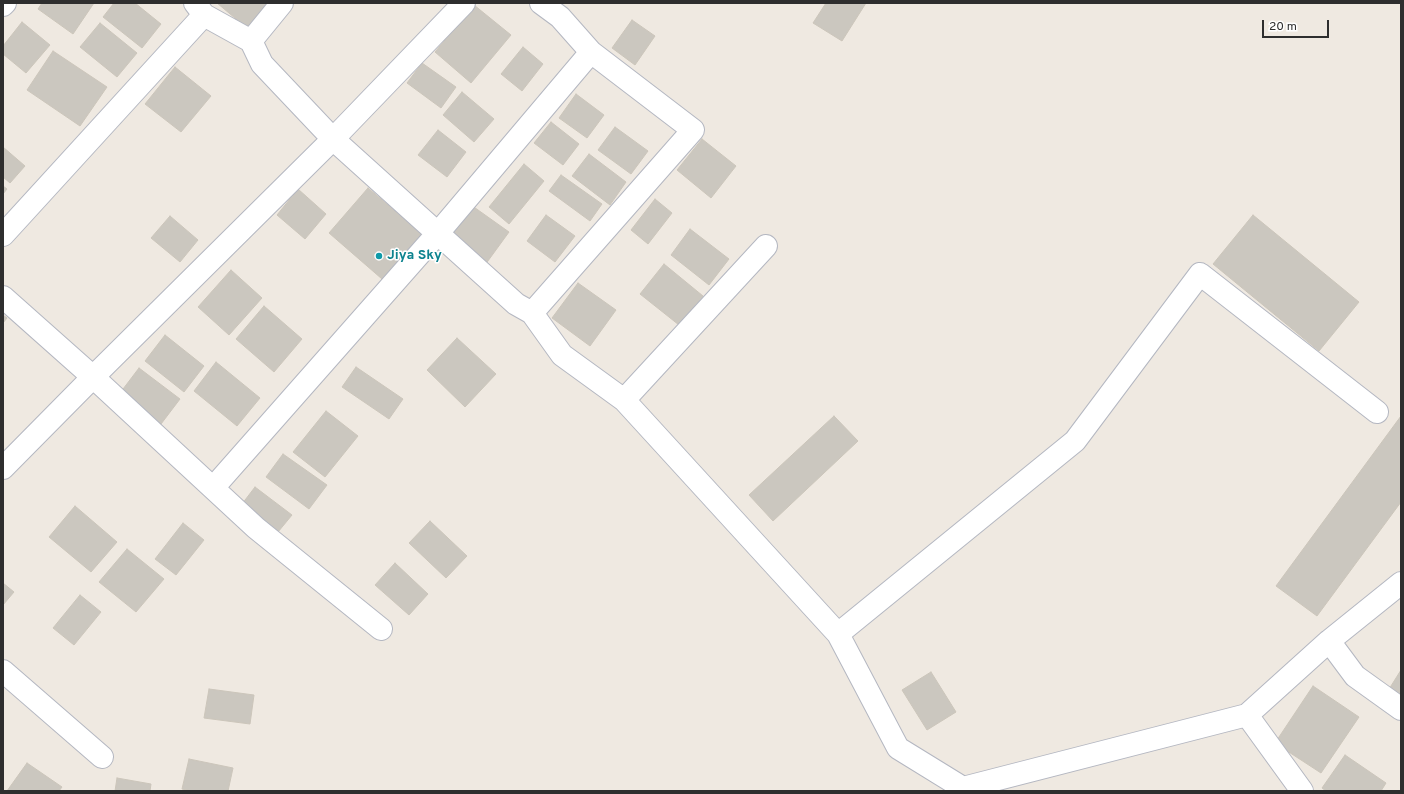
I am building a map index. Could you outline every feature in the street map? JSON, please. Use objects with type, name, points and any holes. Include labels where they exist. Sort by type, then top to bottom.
[{"type":"street","points":[[251,41],[282,3]]},
{"type":"street","points":[[3,468],[92,377],[333,139],[464,3]]},
{"type":"street","points":[[532,313],[693,130],[591,52],[560,17],[542,3]]},
{"type":"street","points":[[3,235],[199,9],[251,41],[262,64],[333,139],[516,304],[532,313],[562,355],[624,400],[838,634],[898,748],[962,790],[1247,715],[1329,641],[1401,583]]},
{"type":"street","points":[[213,488],[438,234],[591,52]]},
{"type":"street","points":[[624,400],[766,246]]},
{"type":"street","points":[[838,634],[1074,441],[1200,274],[1377,412]]},
{"type":"street","points":[[3,297],[256,528],[381,629]]},
{"type":"street","points":[[1329,641],[1355,676],[1401,709]]},
{"type":"street","points":[[3,671],[102,757]]},
{"type":"street","points":[[1247,715],[1302,791]]},
{"type":"building","points":[[42,3],[94,3],[73,34],[38,9]]},
{"type":"building","points":[[114,3],[135,3],[161,24],[142,48],[103,17]]},
{"type":"building","points":[[217,3],[270,3],[248,29]]},
{"type":"building","points":[[826,3],[866,3],[842,41],[813,23]]},
{"type":"building","points":[[474,5],[511,35],[471,83],[435,52]]},
{"type":"building","points":[[632,20],[655,36],[635,65],[612,48]]},
{"type":"building","points":[[22,22],[50,45],[26,73],[3,54],[3,46]]},
{"type":"building","points":[[100,23],[137,53],[117,77],[80,47]]},
{"type":"building","points":[[523,47],[543,64],[522,91],[501,74]]},
{"type":"building","points":[[53,51],[107,87],[80,126],[27,90]]},
{"type":"building","points":[[422,63],[456,87],[441,108],[407,83]]},
{"type":"building","points":[[175,67],[211,96],[181,132],[145,104]]},
{"type":"building","points":[[462,92],[494,119],[474,142],[443,115]]},
{"type":"building","points":[[576,94],[604,115],[587,138],[559,118]]},
{"type":"building","points":[[551,122],[579,144],[563,165],[534,143]]},
{"type":"building","points":[[615,127],[648,151],[631,174],[598,150]]},
{"type":"building","points":[[438,130],[466,152],[447,177],[418,155]]},
{"type":"building","points":[[702,139],[736,166],[711,198],[677,170]]},
{"type":"building","points":[[3,147],[25,166],[10,183],[3,177]]},
{"type":"building","points":[[589,154],[626,182],[610,205],[572,176]]},
{"type":"building","points":[[524,164],[544,181],[509,224],[489,207]]},
{"type":"building","points":[[561,175],[602,204],[590,221],[549,191]]},
{"type":"building","points":[[3,186],[7,189],[3,194]]},
{"type":"building","name":"Jiya Sky","points":[[368,188],[422,234],[382,279],[329,233]]},
{"type":"building","points":[[298,189],[326,214],[305,239],[277,215]]},
{"type":"building","points":[[655,199],[672,213],[648,244],[631,230]]},
{"type":"building","points":[[471,205],[509,232],[485,265],[447,237]]},
{"type":"building","points":[[546,215],[575,236],[555,262],[527,241]]},
{"type":"building","points":[[1253,215],[1359,302],[1319,351],[1213,264]]},
{"type":"building","points":[[170,216],[198,240],[180,262],[151,238]]},
{"type":"building","points":[[690,229],[729,259],[709,285],[671,255]]},
{"type":"building","points":[[664,264],[703,296],[679,325],[640,294]]},
{"type":"building","points":[[231,270],[262,298],[229,335],[198,307]]},
{"type":"building","points":[[578,283],[616,310],[590,346],[552,318]]},
{"type":"building","points":[[264,306],[302,339],[274,372],[236,339]]},
{"type":"building","points":[[3,315],[7,318],[3,323]]},
{"type":"building","points":[[165,335],[204,366],[184,392],[145,361]]},
{"type":"building","points":[[457,338],[496,374],[465,407],[427,370]]},
{"type":"building","points":[[216,362],[260,398],[237,426],[194,391]]},
{"type":"building","points":[[356,367],[403,399],[389,419],[342,387]]},
{"type":"building","points":[[139,368],[180,399],[161,424],[120,393]]},
{"type":"building","points":[[326,411],[358,436],[325,477],[293,452]]},
{"type":"building","points":[[834,416],[858,441],[773,521],[749,495]]},
{"type":"building","points":[[1401,416],[1401,502],[1317,616],[1276,586]]},
{"type":"building","points":[[283,454],[327,485],[309,509],[266,477]]},
{"type":"building","points":[[255,487],[292,515],[278,532],[242,504]]},
{"type":"building","points":[[75,506],[117,542],[91,572],[49,537]]},
{"type":"building","points":[[430,521],[467,556],[446,578],[409,543]]},
{"type":"building","points":[[183,523],[204,540],[176,575],[155,559]]},
{"type":"building","points":[[127,549],[164,579],[136,612],[99,582]]},
{"type":"building","points":[[395,563],[428,594],[409,615],[375,585]]},
{"type":"building","points":[[3,583],[14,592],[3,605]]},
{"type":"building","points":[[80,595],[101,612],[74,645],[53,628]]},
{"type":"building","points":[[1401,670],[1401,704],[1386,694]]},
{"type":"building","points":[[931,672],[956,712],[927,730],[902,690]]},
{"type":"building","points":[[1313,686],[1359,717],[1321,773],[1275,743]]},
{"type":"building","points":[[209,689],[254,695],[250,724],[204,718]]},
{"type":"building","points":[[1345,755],[1386,783],[1381,791],[1326,791],[1322,788]]},
{"type":"building","points":[[189,759],[233,768],[228,791],[191,791],[182,789]]},
{"type":"building","points":[[27,763],[62,787],[59,791],[7,791]]},
{"type":"building","points":[[117,778],[151,784],[150,791],[115,791]]},
{"type":"place","name":"Jiya Sky","points":[[379,256]]}]
